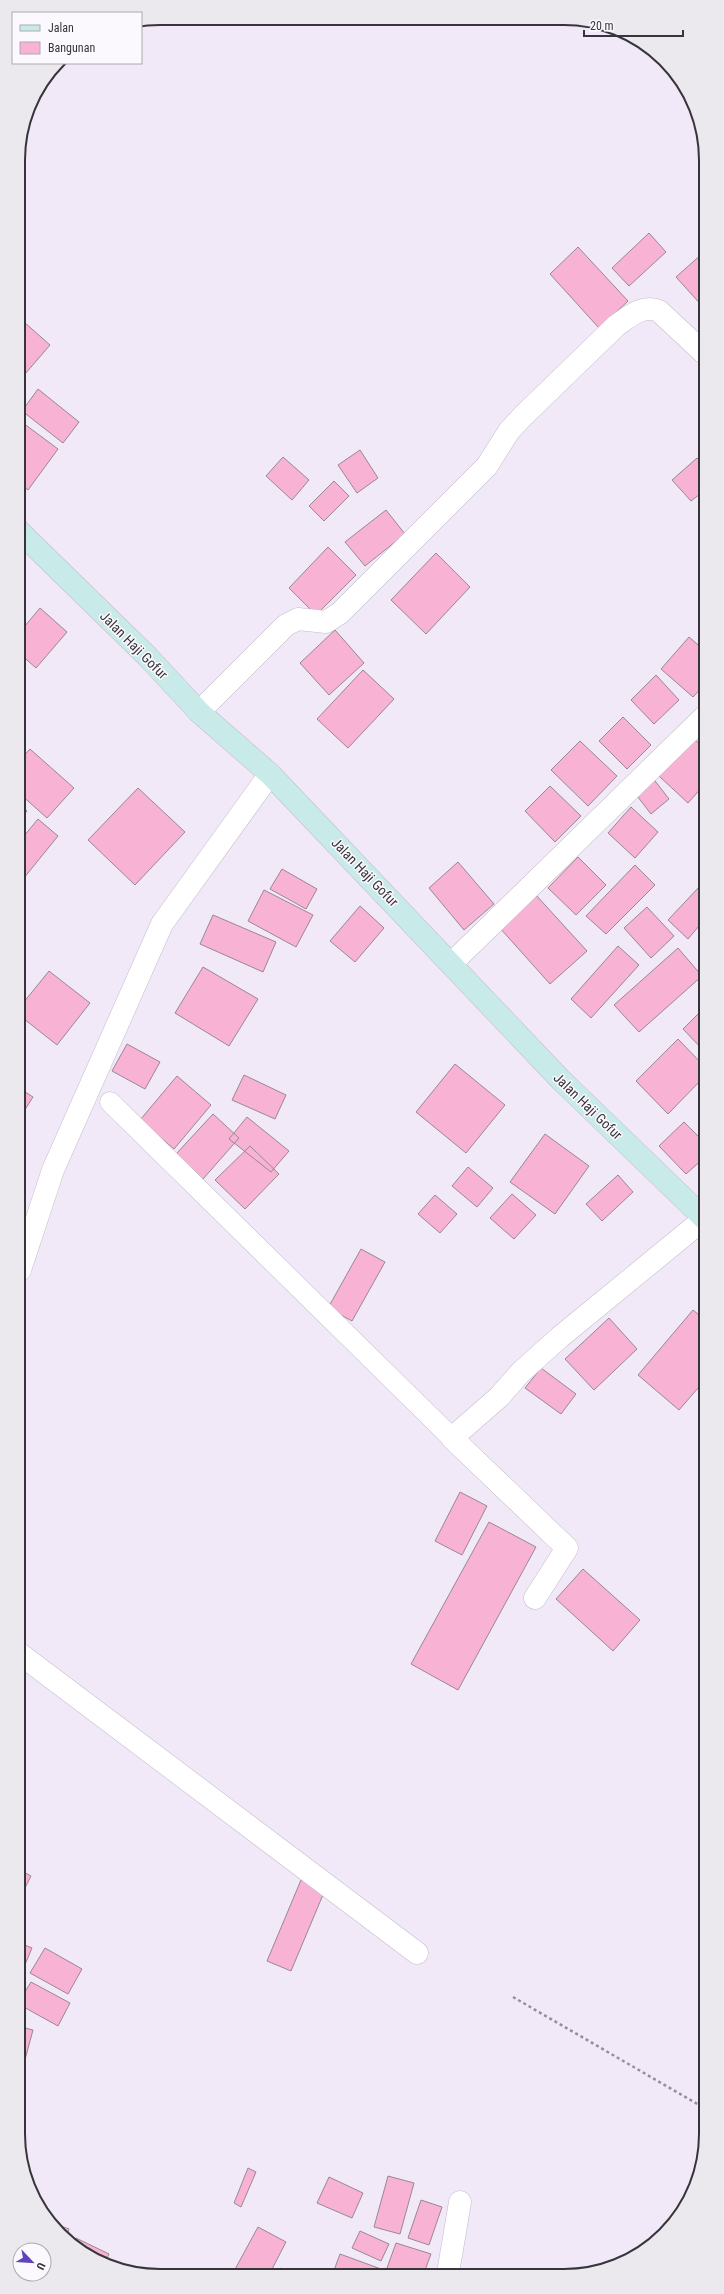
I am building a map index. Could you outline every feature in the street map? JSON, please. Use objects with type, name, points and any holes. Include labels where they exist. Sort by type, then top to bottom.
[{"type":"street","points":[[199,712],[286,625],[298,619],[326,622],[340,613],[487,466],[510,431],[523,416],[617,325],[647,308],[653,308],[659,311],[699,348]]},
{"type":"street","name":"Jalan Haji Gofur","points":[[25,537],[148,657],[199,712],[270,774],[452,963],[560,1079],[699,1214]]},
{"type":"street","points":[[452,963],[699,722]]},
{"type":"street","points":[[25,1255],[53,1170],[162,924],[270,774]]},
{"type":"street","points":[[535,1598],[567,1548],[452,1438],[499,1397],[521,1372],[560,1337],[699,1223]]},
{"type":"street","points":[[25,1658],[417,1953]]},
{"type":"street","points":[[449,2269],[460,2202]]},
{"type":"lane","points":[[110,1102],[452,1438]]},
{"type":"path","points":[[513,1997],[699,2105]]},
{"type":"building","points":[[649,233],[666,252],[629,286],[612,268]]},
{"type":"building","points":[[578,247],[628,301],[599,328],[550,274]]},
{"type":"building","points":[[699,257],[699,302],[676,277]]},
{"type":"building","points":[[25,323],[50,345],[25,374]]},
{"type":"building","points":[[38,389],[79,422],[63,443],[25,413],[25,407]]},
{"type":"building","points":[[25,424],[58,449],[28,490],[25,488]]},
{"type":"building","points":[[360,450],[378,478],[357,493],[338,465]]},
{"type":"building","points":[[283,457],[309,480],[292,500],[266,476]]},
{"type":"building","points":[[697,458],[699,460],[699,495],[691,501],[672,480]]},
{"type":"building","points":[[334,481],[349,496],[324,521],[309,506]]},
{"type":"building","points":[[386,510],[405,534],[365,566],[345,542]]},
{"type":"building","points":[[328,547],[356,575],[316,615],[289,588]]},
{"type":"building","points":[[436,553],[470,587],[426,634],[391,600]]},
{"type":"building","points":[[40,608],[67,632],[36,668],[25,658],[25,626]]},
{"type":"building","points":[[335,630],[364,663],[329,695],[300,663]]},
{"type":"building","points":[[689,637],[699,646],[699,690],[693,697],[661,669]]},
{"type":"building","points":[[363,670],[394,699],[348,748],[317,719]]},
{"type":"building","points":[[656,675],[679,700],[654,724],[631,700]]},
{"type":"building","points":[[623,717],[651,745],[627,769],[599,741]]},
{"type":"building","points":[[693,738],[699,743],[699,791],[688,803],[659,776]]},
{"type":"building","points":[[580,741],[617,776],[588,806],[551,770]]},
{"type":"building","points":[[30,749],[74,788],[47,818],[25,798],[25,754]]},
{"type":"building","points":[[652,777],[669,799],[651,814],[634,792]]},
{"type":"building","points":[[550,786],[581,816],[555,842],[525,811]]},
{"type":"building","points":[[138,788],[185,832],[135,885],[88,840]]},
{"type":"building","points":[[631,807],[658,832],[635,858],[608,833]]},
{"type":"building","points":[[38,819],[58,836],[25,877],[25,835]]},
{"type":"building","points":[[578,857],[606,885],[576,915],[548,888]]},
{"type":"building","points":[[458,862],[494,904],[464,930],[429,888]]},
{"type":"building","points":[[635,865],[655,885],[606,934],[586,916]]},
{"type":"building","points":[[282,869],[317,889],[306,909],[270,889]]},
{"type":"building","points":[[699,887],[699,926],[688,939],[668,920]]},
{"type":"building","points":[[264,890],[313,915],[296,947],[248,921]]},
{"type":"building","points":[[535,894],[587,951],[550,984],[499,927]]},
{"type":"building","points":[[360,906],[384,928],[355,962],[330,941]]},
{"type":"building","points":[[647,907],[674,936],[651,958],[624,928]]},
{"type":"building","points":[[213,915],[276,942],[263,972],[200,944]]},
{"type":"building","points":[[618,946],[639,965],[591,1018],[571,999]]},
{"type":"building","points":[[678,948],[699,972],[699,979],[639,1032],[614,1005]]},
{"type":"building","points":[[203,967],[258,999],[229,1046],[175,1013]]},
{"type":"building","points":[[49,971],[90,1003],[57,1045],[25,1020],[25,1001]]},
{"type":"building","points":[[699,1013],[699,1046],[683,1029]]},
{"type":"building","points":[[678,1039],[699,1061],[699,1082],[668,1114],[636,1081]]},
{"type":"building","points":[[127,1044],[160,1062],[145,1089],[112,1071]]},
{"type":"building","points":[[455,1064],[505,1105],[466,1153],[416,1112]]},
{"type":"building","points":[[244,1075],[286,1095],[275,1119],[232,1100]]},
{"type":"building","points":[[177,1076],[211,1105],[174,1149],[140,1120]]},
{"type":"building","points":[[25,1092],[33,1097],[25,1110]]},
{"type":"building","points":[[213,1114],[239,1138],[203,1179],[176,1154]]},
{"type":"building","points":[[247,1117],[289,1151],[271,1172],[229,1139]]},
{"type":"building","points":[[684,1122],[699,1137],[699,1162],[686,1174],[659,1146]]},
{"type":"building","points":[[545,1134],[589,1166],[555,1214],[510,1182]]},
{"type":"building","points":[[250,1146],[279,1174],[245,1209],[215,1180]]},
{"type":"building","points":[[468,1167],[493,1188],[477,1207],[452,1186]]},
{"type":"building","points":[[618,1175],[633,1192],[602,1221],[586,1204]]},
{"type":"building","points":[[512,1194],[536,1215],[514,1239],[490,1218]]},
{"type":"building","points":[[435,1195],[457,1214],[440,1233],[418,1214]]},
{"type":"building","points":[[361,1249],[385,1262],[352,1321],[328,1308]]},
{"type":"building","points":[[693,1310],[699,1315],[699,1387],[679,1410],[638,1375]]},
{"type":"building","points":[[609,1318],[637,1349],[594,1390],[565,1359]]},
{"type":"building","points":[[541,1368],[576,1394],[561,1414],[525,1388]]},
{"type":"building","points":[[460,1492],[487,1506],[462,1555],[435,1541]]},
{"type":"building","points":[[489,1522],[536,1547],[458,1690],[411,1664]]},
{"type":"building","points":[[583,1569],[640,1620],[613,1651],[556,1599]]},
{"type":"building","points":[[25,1873],[31,1876],[25,1888]]},
{"type":"building","points":[[301,1880],[325,1890],[291,1971],[267,1961]]},
{"type":"building","points":[[25,1945],[32,1948],[25,1965]]},
{"type":"building","points":[[45,1948],[82,1969],[68,1994],[30,1973]]},
{"type":"building","points":[[31,1982],[70,2003],[58,2026],[25,2008],[25,1992]]},
{"type":"building","points":[[25,2028],[33,2030],[25,2060]]},
{"type":"building","points":[[248,2168],[256,2172],[241,2207],[234,2203]]},
{"type":"building","points":[[388,2176],[414,2183],[400,2234],[374,2227]]},
{"type":"building","points":[[329,2177],[363,2193],[352,2218],[317,2203]]},
{"type":"building","points":[[421,2200],[442,2207],[429,2245],[408,2238]]},
{"type":"building","points":[[60,2226],[69,2229],[68,2233]]},
{"type":"building","points":[[258,2227],[286,2242],[272,2269],[235,2269]]},
{"type":"building","points":[[360,2231],[389,2244],[381,2261],[352,2248]]},
{"type":"building","points":[[75,2239],[109,2254],[107,2258],[92,2251]]},
{"type":"building","points":[[396,2243],[431,2254],[425,2269],[387,2268]]},
{"type":"building","points":[[340,2254],[381,2269],[334,2269]]}]
